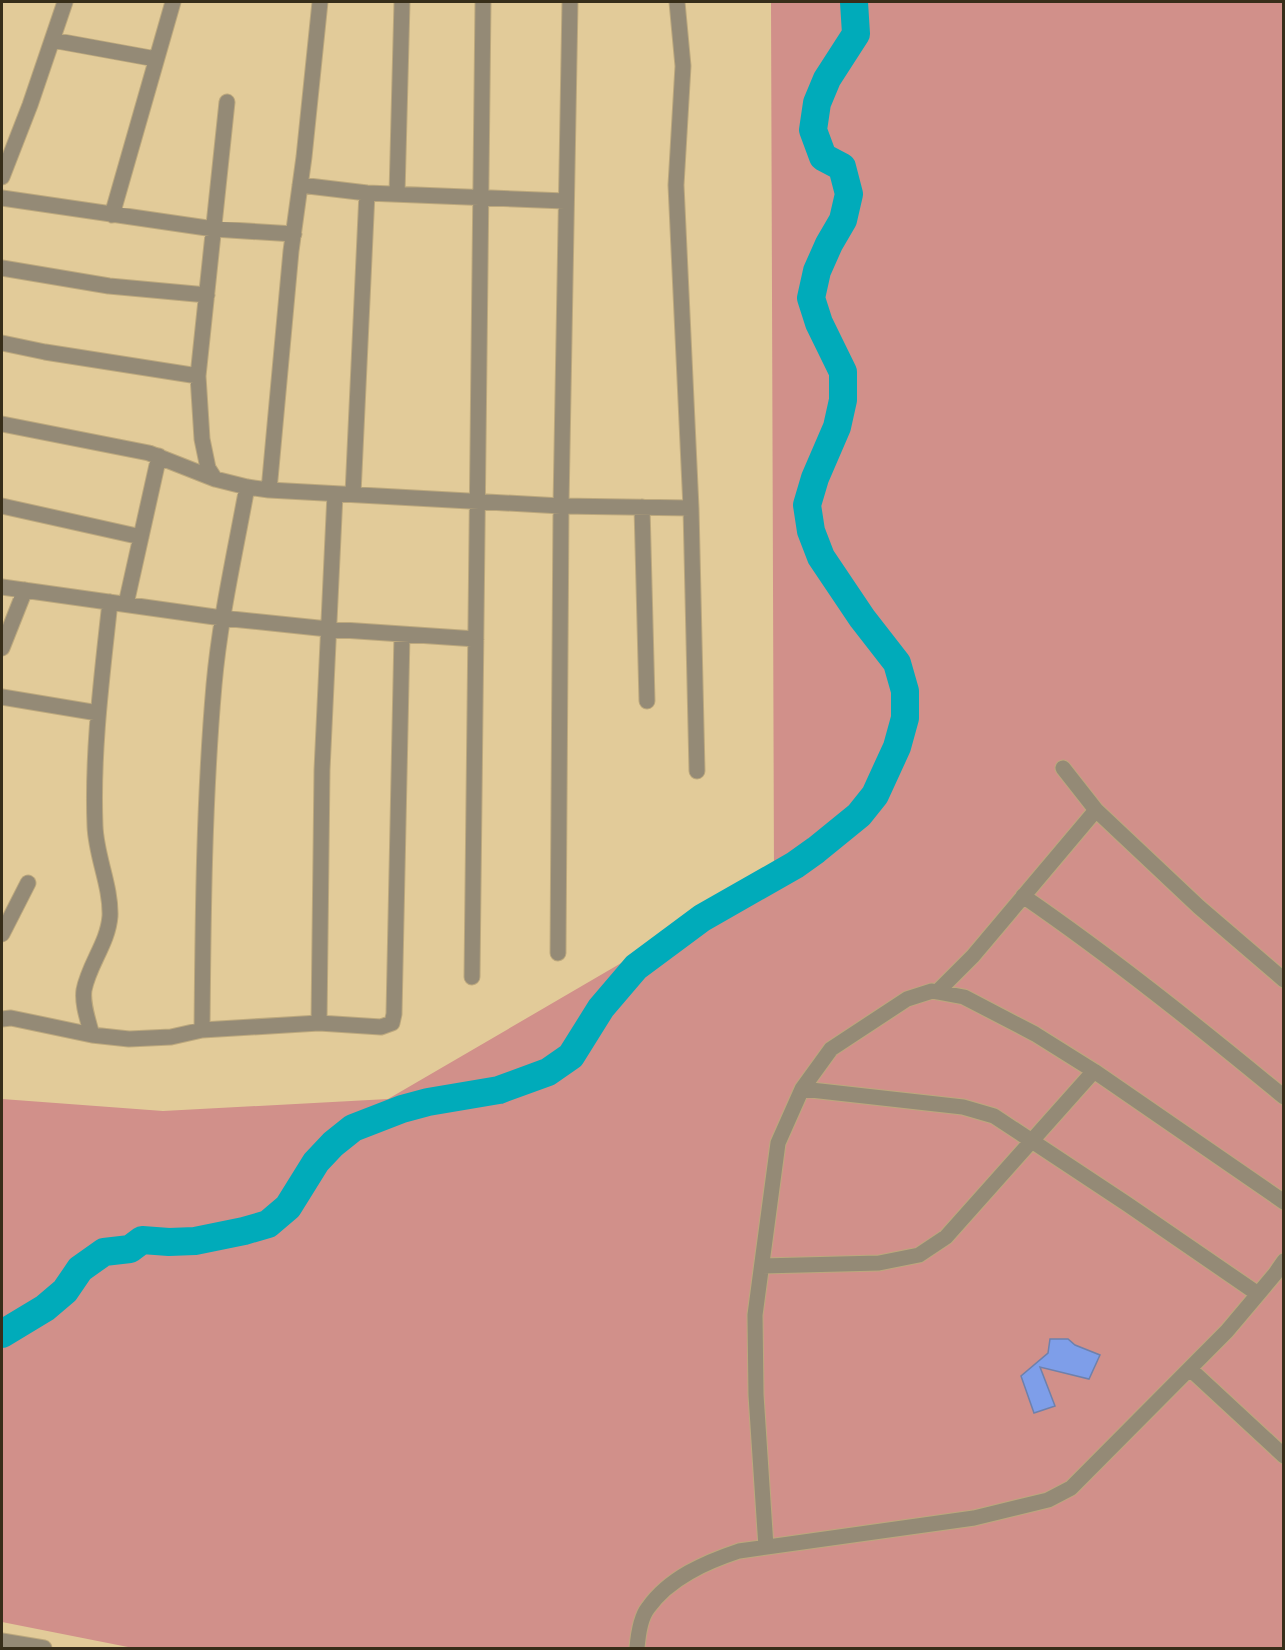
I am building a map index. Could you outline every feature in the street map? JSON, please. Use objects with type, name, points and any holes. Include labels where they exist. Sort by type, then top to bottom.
[{"type":"street","points":[[2,177],[30,105],[65,2]]},
{"type":"street","points":[[112,214],[173,2]]},
{"type":"street","points":[[269,490],[280,353],[320,2]]},
{"type":"street","points":[[398,194],[402,2]]},
{"type":"street","points":[[472,977],[483,2]]},
{"type":"street","points":[[558,953],[561,506],[570,2]]},
{"type":"street","points":[[677,2],[683,66],[678,123],[676,196],[691,508],[697,771]]},
{"type":"street","points":[[52,40],[156,59]]},
{"type":"street","points":[[215,479],[208,468],[202,439],[198,376],[227,102]]},
{"type":"street","points":[[300,185],[367,193],[565,201]]},
{"type":"street","points":[[353,495],[367,193]]},
{"type":"street","points":[[2,198],[214,229],[294,234]]},
{"type":"street","points":[[2,268],[109,286],[207,296]]},
{"type":"street","points":[[2,343],[198,376]]},
{"type":"street","points":[[2,424],[127,448],[159,456],[215,479],[269,490],[561,506],[691,508]]},
{"type":"street","points":[[126,604],[159,456]]},
{"type":"street","points":[[202,1030],[204,826],[214,685],[222,618],[247,487]]},
{"type":"street","points":[[319,1023],[322,770],[335,494]]},
{"type":"street","points":[[2,506],[141,537]]},
{"type":"street","points":[[642,507],[646,701]]},
{"type":"street","points":[[2,587],[222,618],[328,629],[476,639]]},
{"type":"street","points":[[2,648],[25,590]]},
{"type":"street","points":[[92,1035],[84,991],[88,975],[107,933],[110,918],[95,827],[98,713],[110,602]]},
{"type":"street","points":[[2,1019],[17,1019],[92,1035],[129,1039],[171,1037],[202,1030],[319,1023],[381,1027],[392,1023],[402,634]]},
{"type":"street","points":[[2,698],[98,713]]},
{"type":"street","points":[[1063,768],[1096,810],[1199,907],[1284,980]]},
{"type":"street","points":[[937,992],[973,956],[1096,810]]},
{"type":"street","points":[[2,934],[28,883]]},
{"type":"street","points":[[1023,896],[1080,935],[1197,1025],[1284,1097]]},
{"type":"street","points":[[765,1547],[756,1395],[755,1315],[778,1143],[802,1089],[831,1049],[907,999],[932,991],[964,996],[1035,1034],[1094,1071],[1284,1202]]},
{"type":"street","points":[[762,1266],[879,1263],[919,1255],[946,1238],[1094,1071]]},
{"type":"street","points":[[802,1089],[963,1107],[994,1116],[1258,1294]]},
{"type":"street","points":[[637,1648],[639,1631],[647,1608],[670,1585],[707,1562],[739,1551],[974,1518],[1048,1500],[1071,1488],[1227,1331],[1284,1261]]},
{"type":"street","points":[[1190,1369],[1284,1456]]},
{"type":"street","points":[[2,1641],[44,1648]]},
{"type":"shaded area","points":[[771,2],[1283,2],[1283,1648],[133,1648],[2,1622],[2,1099],[163,1111],[388,1099],[774,874]]},
{"type":"building","points":[[1050,1339],[1068,1339],[1075,1345],[1100,1355],[1089,1379],[1040,1367],[1055,1406],[1034,1413],[1021,1376],[1048,1353]]},
{"type":"waterway","points":[[2,1334],[45,1308],[65,1291],[80,1269],[104,1252],[130,1249],[142,1240],[195,1241],[268,1224],[288,1207],[316,1162],[353,1128],[402,1109],[428,1102],[499,1090],[548,1072],[571,1056],[601,1008],[636,967],[702,918],[795,865],[816,850],[859,815],[875,795],[897,747],[905,718],[905,691],[897,663],[862,618],[821,557],[811,531],[807,505],[815,478],[837,427],[843,400],[843,372],[819,323],[811,298],[817,271],[843,220],[849,194],[842,167],[823,157],[813,130],[817,103],[827,79],[856,34],[854,2]]}]
